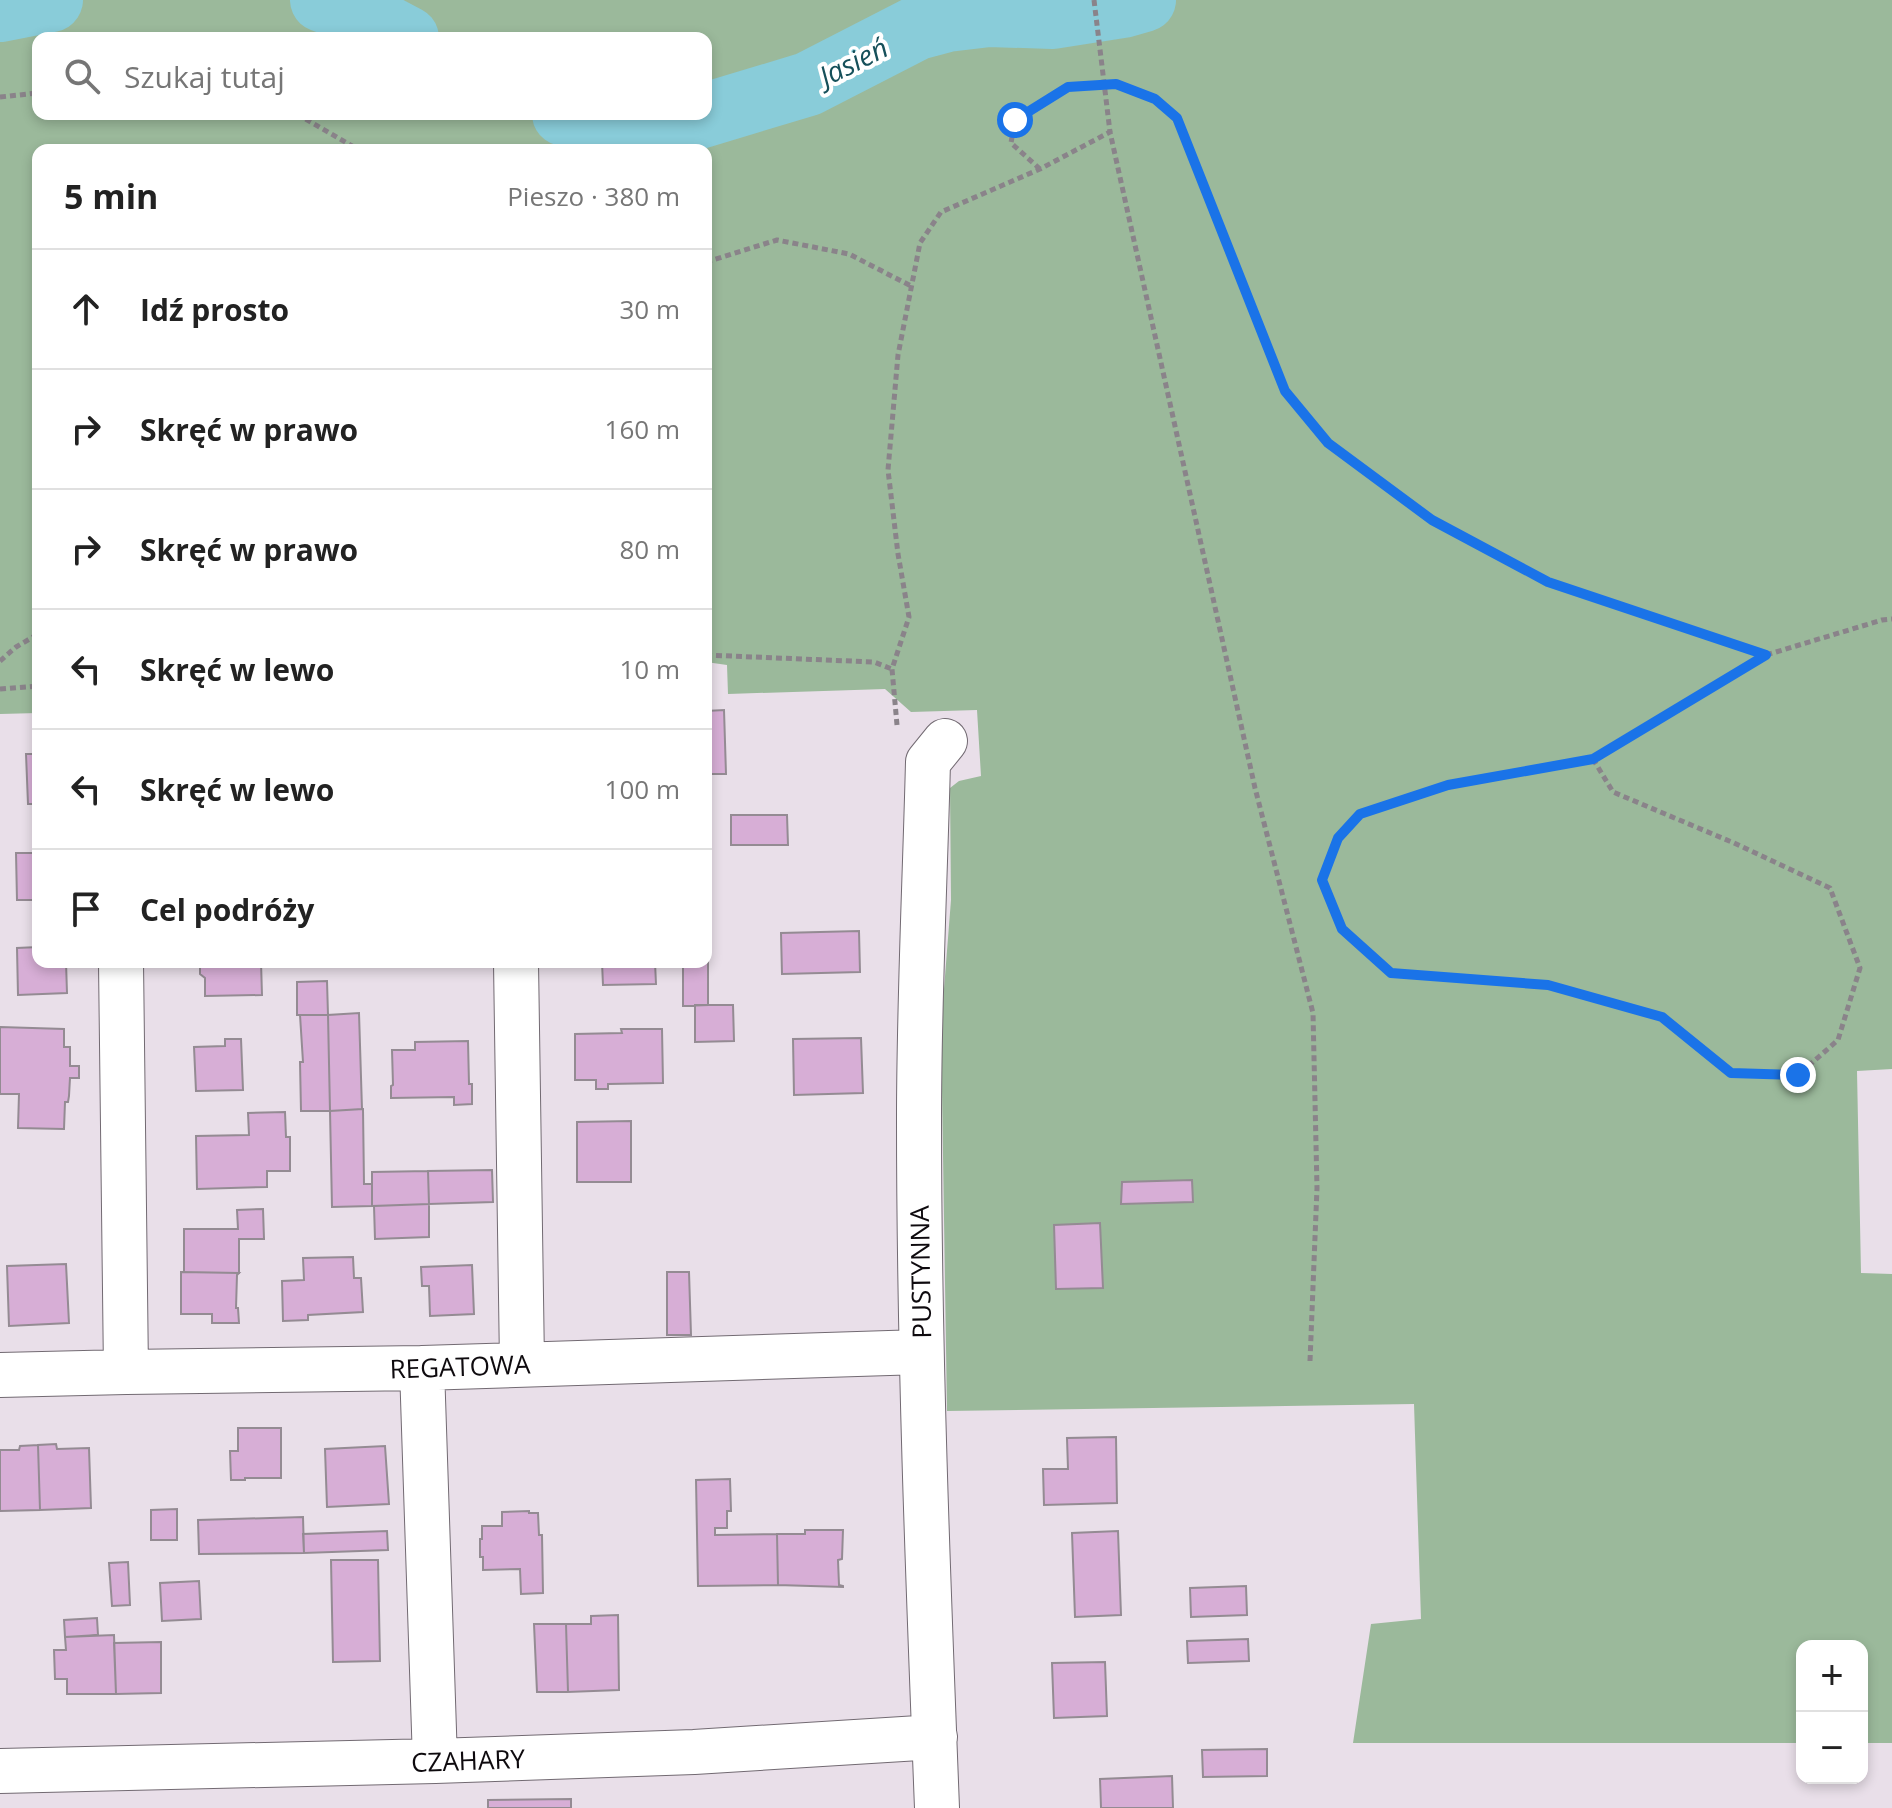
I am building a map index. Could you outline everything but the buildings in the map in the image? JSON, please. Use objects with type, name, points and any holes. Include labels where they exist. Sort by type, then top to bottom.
[{"type":"street","name":"PUSTYNNA","points":[[937,1808],[921,1352],[920,1029],[928,762],[945,741]]},
{"type":"street","points":[[121,968],[126,1372]]},
{"type":"street","points":[[516,968],[522,1363]]},
{"type":"street","name":"REGATOWA","points":[[0,1375],[422,1368],[921,1352]]},
{"type":"street","points":[[422,1368],[435,1761]]},
{"type":"street","name":"CZAHARY","points":[[0,1771],[694,1752],[935,1737]]},
{"type":"path","points":[[1094,0],[1110,132],[1255,788],[1313,1013],[1317,1188],[1310,1361]]},
{"type":"path","points":[[1040,169],[1011,143],[1015,120],[1068,87],[1116,84],[1155,99],[1177,118],[1285,391],[1328,443],[1432,520],[1548,582],[1766,655]]},
{"type":"path","points":[[0,97],[32,94]]},
{"type":"path","points":[[307,120],[349,144]]},
{"type":"path","points":[[897,725],[892,669],[909,617],[888,470],[898,355],[920,243],[941,212],[1040,169],[1110,132]]},
{"type":"path","points":[[712,260],[777,240],[849,254],[911,286]]},
{"type":"path","points":[[1593,759],[1613,792],[1830,888],[1860,968],[1838,1040],[1798,1075],[1731,1073],[1662,1017],[1548,985],[1391,973],[1342,929],[1322,880],[1338,838],[1360,814],[1448,785],[1593,759],[1766,655],[1892,619]]},
{"type":"path","points":[[0,661],[32,638]]},
{"type":"path","points":[[712,655],[874,662],[892,669]]},
{"type":"path","points":[[0,689],[32,686]]},
{"type":"green space","points":[[0,0],[1892,0],[1892,1069],[1857,1071],[1861,1273],[1892,1274],[1892,1743],[1868,1743],[1868,1640],[1796,1640],[1796,1743],[1353,1743],[1371,1624],[1421,1619],[1414,1404],[947,1411],[941,1027],[951,900],[950,788],[959,781],[981,776],[977,710],[911,712],[885,689],[728,694],[727,665],[712,663],[712,144],[32,144],[32,713],[0,714]]},
{"type":"waterway","name":"Jasień","points":[[0,10],[51,0]]},
{"type":"waterway","name":"Jasień","points":[[322,0],[365,16],[396,32]]},
{"type":"waterway","name":"Jasień","points":[[712,113],[808,84],[917,28],[947,20],[989,15],[1053,17],[1144,0]]},
{"type":"waterway","name":"Jasień","points":[[587,120],[614,127],[689,120]]},
{"type":"route","points":[[1015,120],[1068,87],[1116,84],[1155,99],[1177,118],[1285,391],[1328,443],[1432,520],[1548,582],[1766,655],[1593,759],[1448,785],[1360,814],[1338,838],[1322,880],[1342,929],[1391,973],[1548,985],[1662,1017],[1731,1073],[1798,1075]]}]
